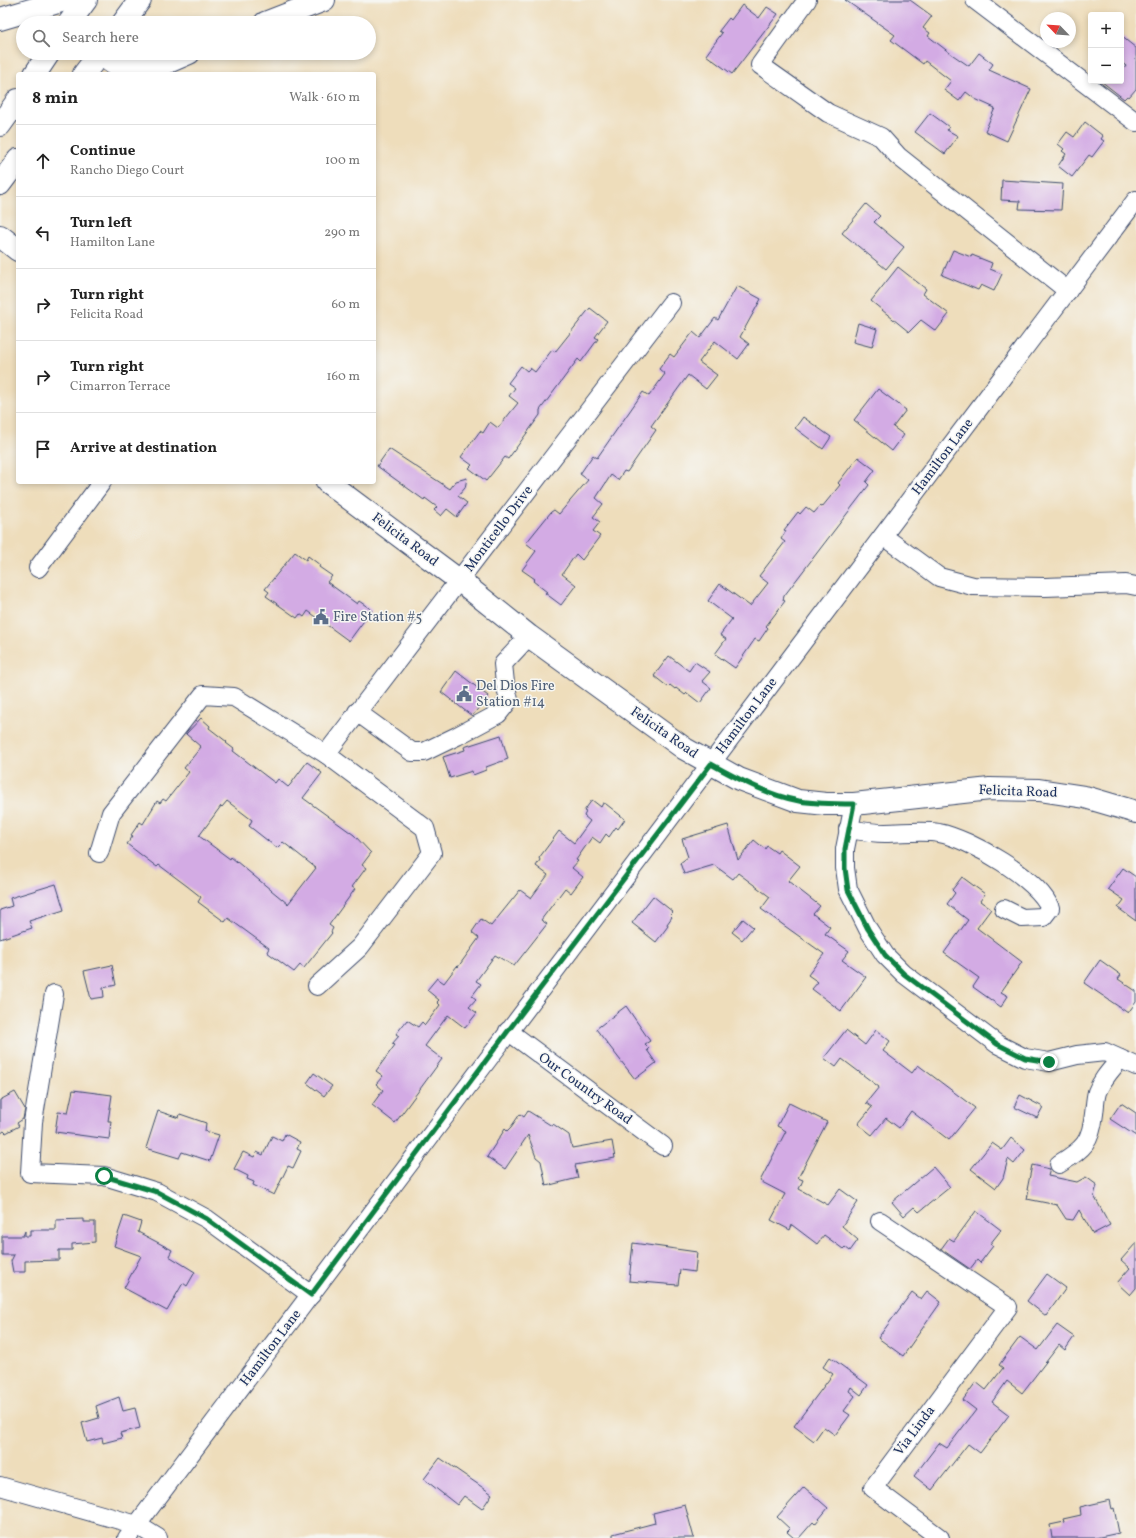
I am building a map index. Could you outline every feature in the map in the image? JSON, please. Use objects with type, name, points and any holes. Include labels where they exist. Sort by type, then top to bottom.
[{"type":"main road","points":[[74,16],[86,0]]},
{"type":"main road","points":[[128,16],[140,0]]},
{"type":"main road","points":[[283,16],[324,0]]},
{"type":"main road","points":[[0,19],[56,3]]},
{"type":"main road","points":[[36,72],[44,60]]},
{"type":"main road","points":[[85,72],[94,60]]},
{"type":"main road","points":[[109,60],[120,68],[148,70],[172,60]]},
{"type":"main road","points":[[0,125],[16,103]]},
{"type":"main road","points":[[0,184],[16,163]]},
{"type":"main road","points":[[0,236],[16,248]]},
{"type":"main road","name":"Felicita Road","points":[[330,484],[460,580],[529,636],[685,749],[739,779],[798,801],[826,804],[854,804],[990,789],[1025,790],[1085,797],[1136,812]]},
{"type":"street","points":[[807,0],[760,65],[828,113],[881,137],[898,156],[1068,291]]},
{"type":"street","points":[[975,0],[1136,122]]},
{"type":"street","name":"Hamilton Lane","points":[[132,1532],[508,1031],[1136,201]]},
{"type":"street","name":"Monticello Drive","points":[[326,754],[671,303]]},
{"type":"street","points":[[38,568],[101,484]]},
{"type":"street","points":[[883,536],[939,577],[973,586],[1045,587],[1126,584],[1136,586]]},
{"type":"street","points":[[357,712],[412,752],[424,752],[498,714],[509,700],[503,664],[529,636]]},
{"type":"street","points":[[100,853],[111,813],[203,695],[234,697],[326,754],[425,828],[432,853],[360,947],[317,986]]},
{"type":"street","points":[[854,804],[848,829],[845,868],[848,890],[868,929],[885,955],[904,974],[997,1044],[1025,1058],[1049,1062],[1078,1055],[1105,1052],[1128,1062],[1101,1083],[1096,1094],[1093,1122],[1090,1137],[1086,1145],[1076,1154],[1059,1164]]},
{"type":"street","points":[[848,829],[884,833],[919,831],[941,834],[968,844],[991,855],[1023,876],[1047,900],[1050,908],[1043,917],[1022,918],[1004,909]]},
{"type":"street","points":[[54,994],[33,1122],[30,1173],[104,1176],[157,1192],[207,1219],[311,1295]]},
{"type":"street","name":"Our Country Road","points":[[508,1031],[663,1146]]},
{"type":"street","name":"Via Linda","points":[[880,1221],[1008,1307],[873,1488],[940,1538]]},
{"type":"street","points":[[0,1486],[132,1532],[158,1538]]},
{"type":"building","points":[[845,0],[910,0],[932,16],[923,28],[930,33],[928,36],[950,53],[969,66],[979,53],[993,64],[989,70],[1031,89],[1007,141],[985,131],[995,108],[975,99],[966,92],[959,101],[944,90],[951,81],[925,61],[923,64],[891,40],[895,35]]},
{"type":"building","points":[[742,5],[759,18],[767,7],[778,14],[732,74],[706,55],[722,33],[719,31],[729,18],[731,20]]},
{"type":"building","points":[[1124,38],[1136,48],[1136,89],[1129,97],[1127,96],[1124,99],[1105,84],[1124,84],[1124,69],[1126,66],[1124,64]]},
{"type":"building","points":[[930,113],[949,127],[947,130],[958,136],[945,154],[915,132]]},
{"type":"building","points":[[1085,122],[1103,136],[1101,139],[1104,141],[1092,157],[1089,155],[1072,177],[1058,166],[1066,154],[1062,151],[1064,149],[1058,144],[1067,132],[1074,137]]},
{"type":"building","points":[[1002,180],[1063,184],[1061,210],[1019,209],[1020,201],[1001,200]]},
{"type":"building","points":[[866,204],[880,216],[874,222],[904,247],[886,269],[842,233]]},
{"type":"building","points":[[953,250],[971,257],[972,255],[992,263],[990,269],[1002,274],[994,291],[981,285],[978,290],[942,275]]},
{"type":"building","points":[[898,267],[926,289],[923,294],[949,314],[936,331],[921,320],[909,332],[871,301]]},
{"type":"building","points":[[737,286],[761,299],[740,337],[749,344],[738,359],[715,341],[699,362],[717,375],[706,389],[688,375],[651,426],[656,430],[627,472],[624,471],[618,480],[611,475],[596,498],[603,504],[593,517],[600,522],[593,531],[600,536],[582,560],[576,554],[562,574],[576,585],[561,605],[545,593],[547,592],[533,581],[535,579],[522,570],[536,551],[526,543],[551,512],[554,510],[559,514],[588,480],[580,474],[593,455],[597,458],[643,392],[649,396],[665,374],[659,369],[670,354],[674,357],[693,332],[700,338],[715,318],[718,320]]},
{"type":"building","points":[[590,308],[607,321],[595,337],[598,339],[581,362],[578,359],[540,410],[540,415],[508,459],[505,457],[486,481],[469,468],[472,465],[461,457],[480,431],[483,433],[490,422],[498,428],[518,403],[509,396],[515,388],[508,383],[521,366],[527,371],[530,368],[535,372],[552,350],[555,352]]},
{"type":"building","points":[[858,323],[877,329],[872,347],[853,342]]},
{"type":"building","points":[[878,389],[906,410],[893,427],[904,435],[892,451],[854,420]]},
{"type":"building","points":[[803,417],[831,437],[823,449],[795,428]]},
{"type":"building","points":[[389,449],[450,489],[456,481],[467,478],[465,488],[458,496],[467,503],[457,517],[447,509],[441,516],[434,510],[437,507],[425,498],[424,500],[377,466]]},
{"type":"building","points":[[858,457],[875,470],[866,482],[869,485],[784,596],[783,600],[785,601],[766,626],[768,628],[759,641],[755,639],[735,668],[715,654],[726,639],[720,635],[732,619],[708,601],[720,584],[750,606],[768,583],[759,576],[785,542],[781,539],[786,531],[784,530],[798,512],[800,514],[806,507],[814,513],[820,506],[822,507],[840,485],[838,483]]},
{"type":"building","points":[[295,552],[306,560],[308,556],[320,565],[319,567],[332,576],[327,582],[357,604],[359,601],[372,610],[349,641],[308,611],[304,617],[300,614],[297,618],[266,596],[269,592],[265,589]]},
{"type":"building","points":[[669,656],[689,671],[695,662],[710,672],[702,681],[711,688],[700,703],[687,693],[685,695],[670,685],[668,687],[654,676]]},
{"type":"building","name":"Del Dios Fire Station #14","points":[[456,671],[488,696],[472,716],[441,692]]},
{"type":"building","points":[[201,718],[210,726],[209,728],[234,749],[233,751],[275,783],[278,779],[288,787],[307,762],[322,773],[303,798],[354,835],[371,853],[362,865],[366,868],[352,887],[355,889],[329,925],[333,928],[332,933],[304,968],[300,965],[294,972],[267,952],[269,948],[228,918],[225,922],[198,902],[201,897],[159,865],[157,867],[127,844],[140,822],[143,824],[157,801],[160,803],[163,799],[166,801],[189,772],[184,768],[201,747],[186,734]],"holes":[[[227,801],[252,820],[249,826],[277,848],[283,842],[316,868],[288,904],[231,857],[230,859],[199,836],[221,806],[222,807]]]},
{"type":"building","points":[[501,735],[508,759],[486,767],[486,770],[473,775],[472,771],[450,778],[443,757],[465,750],[464,747]]},
{"type":"building","points":[[592,800],[601,807],[603,803],[606,804],[625,819],[618,829],[616,827],[609,837],[606,834],[600,843],[592,837],[576,860],[578,861],[572,868],[583,877],[571,893],[565,888],[541,920],[547,924],[514,966],[495,955],[476,981],[481,984],[472,996],[476,999],[469,1007],[477,1013],[465,1028],[448,1015],[425,1046],[442,1059],[395,1123],[372,1105],[383,1090],[376,1084],[383,1076],[376,1071],[395,1045],[392,1044],[399,1036],[396,1034],[407,1020],[418,1027],[422,1022],[425,1025],[440,1005],[437,1002],[439,1000],[427,990],[437,978],[444,983],[457,966],[458,967],[479,938],[472,932],[481,919],[491,926],[520,890],[531,898],[548,875],[536,866],[540,860],[539,858],[559,831],[574,843],[590,821],[584,816],[586,812],[584,811]]},
{"type":"building","points":[[728,825],[738,860],[754,840],[765,849],[767,846],[777,853],[779,850],[800,866],[788,881],[820,906],[813,914],[830,927],[825,934],[849,951],[842,960],[866,977],[841,1011],[812,989],[818,982],[808,975],[824,954],[761,909],[770,897],[738,873],[733,879],[714,865],[684,874],[680,863],[688,857],[682,839]]},
{"type":"building","points":[[1123,868],[1136,877],[1136,921],[1118,908],[1124,900],[1108,889]]},
{"type":"building","points":[[962,877],[985,894],[980,901],[991,909],[977,928],[1022,962],[1001,992],[1008,996],[1001,1007],[973,987],[979,978],[944,953],[968,920],[947,904],[955,893],[952,890]]},
{"type":"building","points":[[56,884],[64,910],[29,921],[32,928],[0,939],[0,910],[12,906],[10,898]]},
{"type":"building","points":[[653,896],[673,912],[670,915],[672,917],[667,924],[668,926],[656,942],[632,923]]},
{"type":"building","points":[[743,919],[753,927],[742,940],[732,932]]},
{"type":"building","points":[[1100,960],[1121,975],[1118,979],[1136,991],[1136,1002],[1128,1013],[1084,983]]},
{"type":"building","points":[[112,965],[116,985],[103,988],[104,997],[91,999],[84,971]]},
{"type":"building","points":[[626,1006],[650,1041],[645,1044],[649,1048],[647,1050],[656,1063],[635,1079],[596,1029]]},
{"type":"building","points":[[846,1030],[865,1045],[876,1030],[890,1041],[883,1051],[912,1073],[918,1065],[975,1108],[949,1140],[911,1111],[899,1128],[886,1118],[872,1135],[858,1124],[872,1107],[866,1103],[879,1087],[842,1059],[836,1067],[824,1058]]},
{"type":"building","points":[[314,1073],[332,1086],[324,1096],[307,1083]]},
{"type":"building","points":[[73,1090],[112,1095],[108,1121],[111,1121],[109,1139],[55,1132],[58,1112],[68,1113]]},
{"type":"building","points":[[15,1092],[25,1109],[23,1119],[17,1123],[19,1126],[6,1133],[4,1131],[0,1134],[0,1100]]},
{"type":"building","points":[[1020,1095],[1043,1107],[1037,1118],[1014,1107]]},
{"type":"building","points":[[789,1103],[827,1122],[798,1178],[803,1180],[799,1189],[828,1205],[840,1189],[858,1202],[842,1226],[858,1240],[850,1251],[845,1247],[843,1249],[824,1235],[817,1244],[792,1225],[790,1230],[771,1220],[785,1194],[760,1181],[786,1131],[777,1126]]},
{"type":"building","points":[[1121,1103],[1136,1113],[1136,1136],[1110,1119]]},
{"type":"building","points":[[158,1111],[179,1118],[180,1114],[206,1123],[205,1131],[219,1135],[210,1161],[182,1152],[179,1158],[146,1148]]},
{"type":"building","points":[[528,1111],[552,1126],[553,1124],[569,1135],[572,1148],[612,1141],[615,1158],[575,1165],[578,1178],[546,1186],[541,1161],[536,1157],[528,1135],[505,1169],[487,1157],[505,1129],[507,1131],[520,1114],[524,1117]]},
{"type":"building","points":[[285,1134],[300,1142],[297,1149],[301,1151],[293,1168],[288,1166],[274,1195],[253,1185],[254,1182],[247,1179],[248,1176],[234,1169],[243,1152],[254,1157],[257,1152],[263,1155],[272,1136],[282,1141]]},
{"type":"building","points":[[1011,1138],[1025,1150],[1014,1164],[1008,1159],[1003,1178],[996,1188],[971,1169],[992,1143],[1002,1150]]},
{"type":"building","points":[[1032,1165],[1050,1169],[1048,1176],[1077,1182],[1086,1177],[1097,1185],[1094,1196],[1110,1225],[1093,1234],[1079,1210],[1073,1220],[1066,1219],[1057,1205],[1027,1199],[1029,1190],[1027,1190]]},
{"type":"building","points":[[933,1167],[950,1187],[919,1212],[914,1207],[904,1216],[892,1202]]},
{"type":"building","points":[[976,1211],[1001,1230],[990,1244],[993,1246],[980,1263],[977,1260],[970,1269],[941,1249],[949,1238],[954,1241]]},
{"type":"building","points":[[124,1216],[141,1222],[138,1232],[172,1250],[169,1256],[195,1272],[187,1286],[183,1283],[167,1311],[124,1288],[141,1256],[114,1246]]},
{"type":"building","points":[[84,1219],[84,1222],[95,1222],[95,1242],[72,1244],[72,1250],[59,1250],[59,1260],[25,1261],[25,1272],[13,1272],[11,1261],[14,1255],[2,1255],[2,1236],[23,1236],[25,1231],[25,1236],[30,1236],[30,1230],[56,1230],[56,1220]]},
{"type":"building","points":[[633,1243],[697,1252],[695,1272],[680,1270],[678,1285],[629,1281]]},
{"type":"building","points":[[1136,1243],[1136,1288],[1130,1295],[1117,1283],[1130,1268],[1121,1260]]},
{"type":"building","points":[[1047,1274],[1066,1288],[1046,1316],[1027,1301]]},
{"type":"building","points":[[927,1291],[941,1302],[903,1356],[878,1338],[912,1292],[921,1299]]},
{"type":"building","points":[[1057,1325],[1074,1337],[1065,1350],[1059,1345],[1022,1393],[1007,1381],[992,1402],[1009,1415],[980,1453],[968,1444],[932,1490],[914,1476],[939,1443],[947,1448],[976,1410],[963,1400],[976,1382],[986,1390],[1003,1368],[999,1365],[1020,1337],[1038,1350]]},
{"type":"building","points":[[830,1357],[868,1385],[861,1395],[851,1387],[849,1391],[855,1396],[844,1411],[850,1415],[835,1435],[824,1427],[814,1441],[794,1426],[833,1374],[823,1367]]},
{"type":"building","points":[[119,1397],[123,1411],[135,1408],[140,1428],[120,1433],[122,1438],[103,1443],[102,1438],[87,1442],[82,1423],[99,1418],[96,1406]]},
{"type":"building","points":[[440,1458],[492,1494],[482,1509],[464,1496],[457,1505],[424,1479]]},
{"type":"building","points":[[804,1487],[828,1508],[815,1524],[813,1522],[799,1538],[794,1538],[787,1532],[790,1529],[777,1517]]},
{"type":"building","points":[[1110,1500],[1112,1509],[1114,1508],[1119,1533],[1095,1538],[1052,1538],[1050,1525],[1064,1522],[1063,1519],[1081,1515],[1080,1507]]},
{"type":"building","points":[[685,1505],[694,1538],[613,1538],[613,1534],[655,1523],[653,1513]]},
{"type":"place","name":"Fire Station #5","points":[[321,617]]},
{"type":"place","name":"Del Dios Fire Station #14","points":[[464,694]]},
{"type":"route","points":[[104,1176],[157,1192],[207,1219],[311,1295],[508,1031],[711,764],[739,779],[798,801],[826,804],[854,804],[850,817],[845,849],[845,868],[848,890],[868,929],[885,955],[904,974],[997,1044],[1025,1058],[1049,1062]]}]
